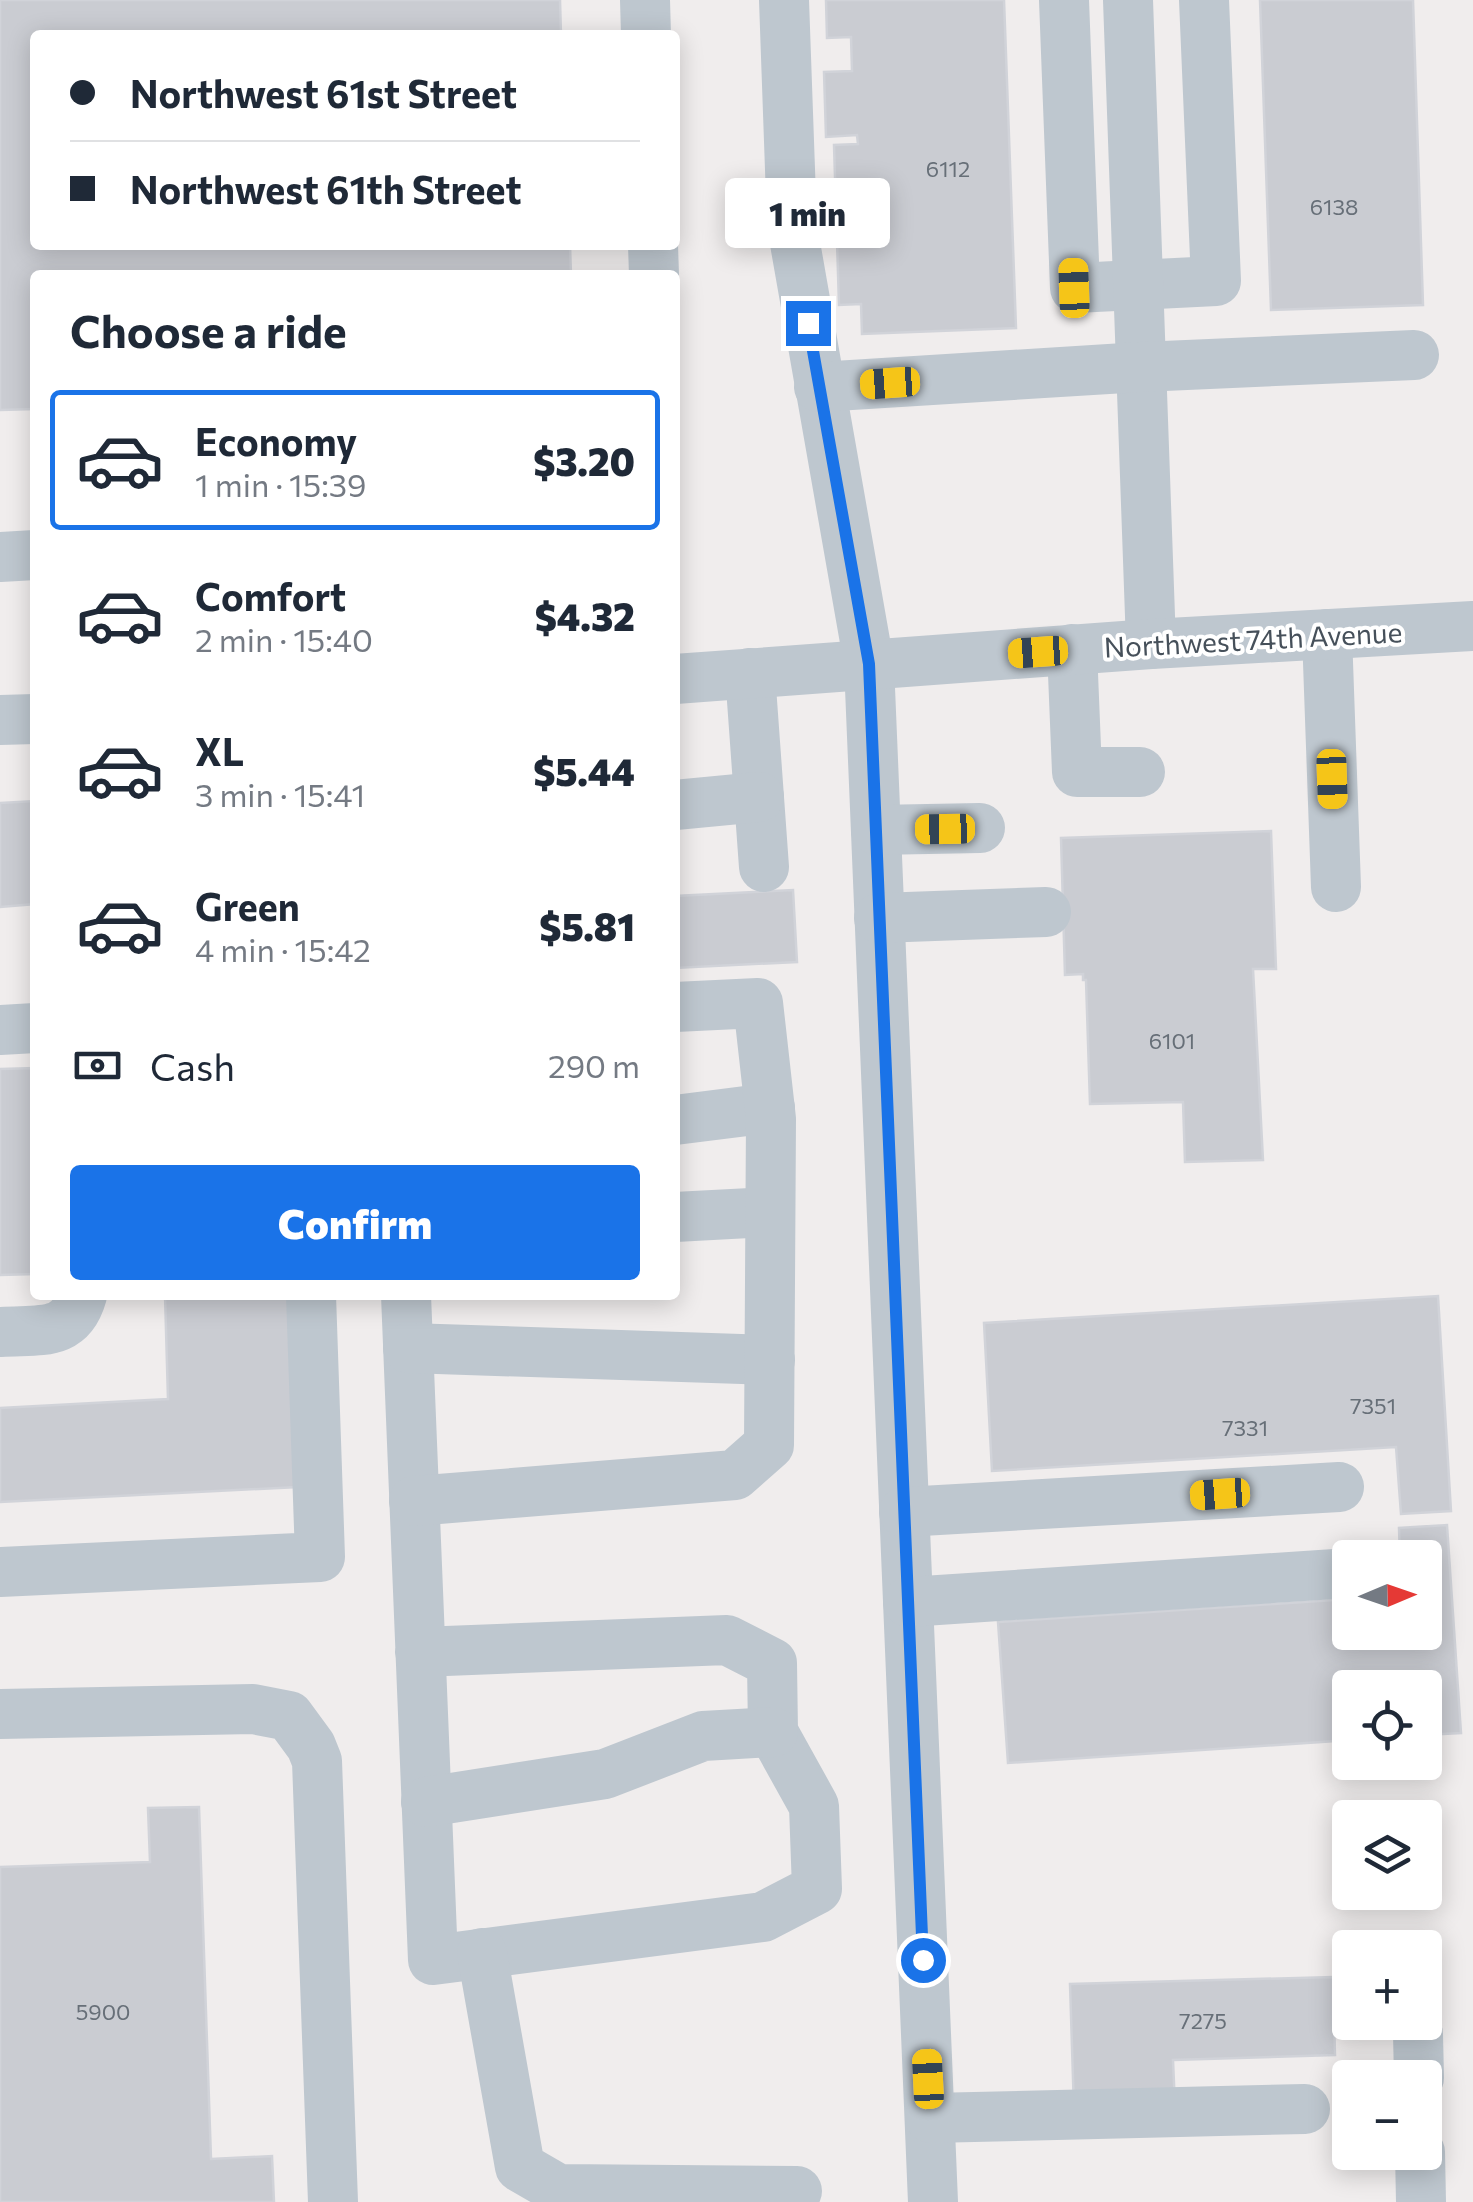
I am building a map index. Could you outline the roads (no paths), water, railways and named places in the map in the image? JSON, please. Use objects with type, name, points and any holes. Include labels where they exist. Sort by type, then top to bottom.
[{"type":"street","points":[[645,0],[646,30]]},
{"type":"street","points":[[784,0],[792,226],[869,664],[933,2202]]},
{"type":"street","points":[[1204,7],[1216,281],[1074,288],[1064,14],[1128,15],[1204,7]]},
{"type":"street","points":[[1128,15],[1151,644]]},
{"type":"street","points":[[1070,146],[1135,178],[1212,186]]},
{"type":"street","points":[[1072,205],[1135,178]]},
{"type":"street","points":[[819,388],[1141,367],[1414,355]]},
{"type":"street","points":[[0,557],[30,556]]},
{"type":"street","name":"Northwest 74th Avenue","points":[[680,678],[1072,649],[1473,626]]},
{"type":"street","points":[[1328,634],[1336,887]]},
{"type":"street","points":[[1072,649],[1077,772],[1140,772]]},
{"type":"street","points":[[750,673],[764,868]]},
{"type":"street","points":[[0,720],[30,718]]},
{"type":"street","points":[[680,805],[759,797]]},
{"type":"street","points":[[876,830],[980,828]]},
{"type":"street","points":[[879,918],[1046,912]]},
{"type":"street","points":[[414,1501],[735,1476],[769,1445],[770,1108],[758,1003],[680,1006]]},
{"type":"street","points":[[0,1030],[30,1028]]},
{"type":"street","points":[[680,1119],[770,1108]]},
{"type":"street","points":[[680,1217],[770,1212]]},
{"type":"street","points":[[0,1332],[61,1327],[76,1316],[81,1300]]},
{"type":"street","points":[[0,1572],[320,1557],[311,1300]]},
{"type":"street","points":[[406,1300],[414,1501],[420,1652],[426,1802],[433,1960],[763,1918],[817,1889],[814,1806],[773,1732],[772,1662],[727,1640],[420,1652]]},
{"type":"street","points":[[408,1348],[770,1360]]},
{"type":"street","points":[[904,1512],[1339,1486]]},
{"type":"street","points":[[908,1602],[1332,1574]]},
{"type":"street","points":[[0,1714],[253,1709],[288,1716],[311,1746],[317,1761],[332,2202]]},
{"type":"street","points":[[426,1802],[605,1774],[702,1736],[773,1732]]},
{"type":"street","points":[[482,1954],[520,2167],[558,2189],[796,2192]]},
{"type":"street","points":[[930,2118],[1305,2109]]},
{"type":"street","points":[[1420,2170],[1421,2202]]}]
